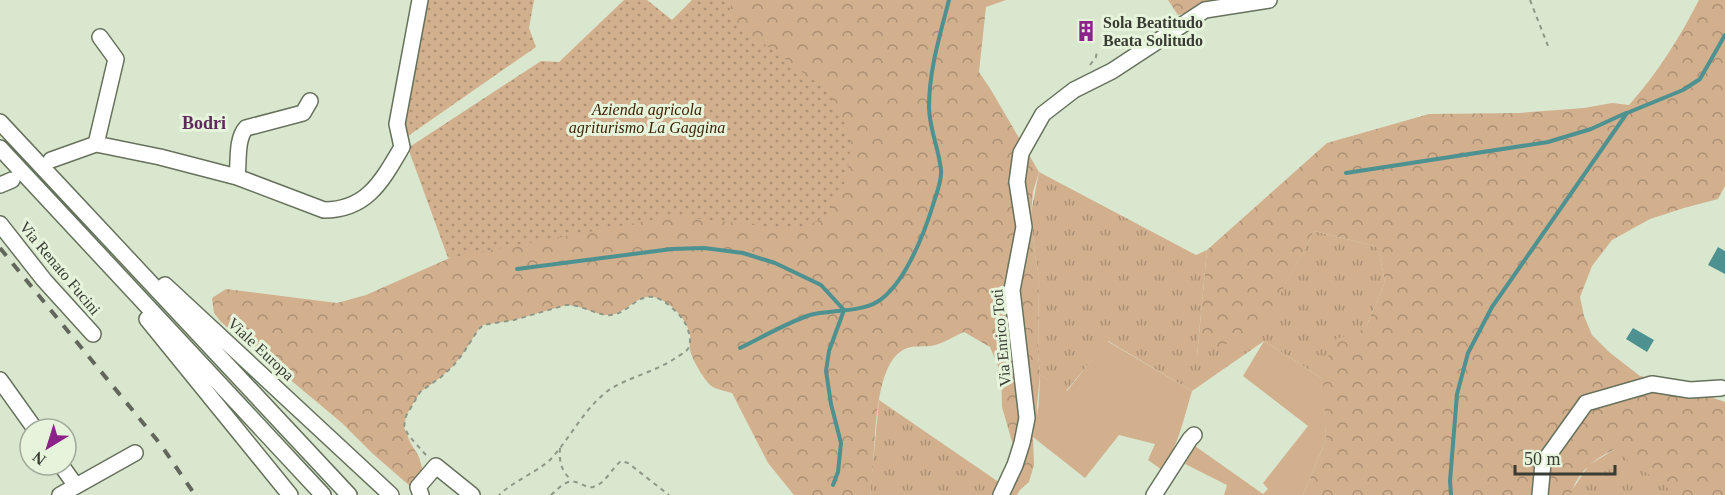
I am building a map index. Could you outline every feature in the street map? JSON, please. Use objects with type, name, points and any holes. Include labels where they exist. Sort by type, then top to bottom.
[{"type":"street","points":[[51,160],[96,144],[160,157],[237,177],[324,210],[334,210],[361,201],[375,190],[402,147],[397,124],[420,0]]},
{"type":"street","name":"Via Enrico Toti","points":[[1001,495],[1015,465],[1027,418],[1012,290],[1024,227],[1017,182],[1021,153],[1043,114],[1074,90],[1112,71],[1205,10],[1269,0]]},
{"type":"street","points":[[96,144],[116,59],[100,37]]},
{"type":"street","points":[[237,177],[242,132],[246,128],[303,113],[310,102]]},
{"type":"street","name":"Viale Europa","points":[[0,122],[349,495]]},
{"type":"street","points":[[0,148],[323,495]]},
{"type":"street","name":"Via Renato Fucini","points":[[0,224],[44,280],[93,334]]},
{"type":"street","name":"Viale Europa","points":[[104,232],[153,274],[390,495]]},
{"type":"street","points":[[92,247],[127,295],[290,495]]},
{"type":"street","points":[[0,380],[26,417]]},
{"type":"street","points":[[1540,495],[1543,463],[1586,404],[1652,384],[1690,390],[1721,388]]},
{"type":"street","points":[[1154,495],[1194,435]]},
{"type":"street","points":[[60,495],[135,453]]},
{"type":"street","points":[[421,495],[418,487],[436,466],[472,495]]},
{"type":"street","points":[[70,477],[76,486]]},
{"type":"path","points":[[1530,0],[1548,46]]},
{"type":"path","points":[[436,466],[409,436],[404,427],[406,416],[420,392],[452,367],[483,325],[514,320],[566,304],[574,304],[607,315],[651,296],[666,303],[681,316],[686,324],[690,340],[687,351],[667,364],[620,384],[602,395],[549,461],[499,495]]},
{"type":"path","points":[[560,448],[560,464],[572,481],[592,487],[600,484],[619,462],[624,461],[669,495]]},
{"type":"path","points":[[551,495],[572,481]]},
{"type":"green space","points":[[421,0],[534,0],[529,28],[536,47],[408,136],[401,133]]},
{"type":"green space","name":"Azienda agricola agriturismo La Gaggina","points":[[624,0],[647,0],[672,20],[692,0],[733,0],[727,17],[827,90],[852,137],[846,180],[827,215],[801,230],[674,216],[448,258],[408,148],[541,61],[559,62]]},
{"type":"green space","points":[[713,0],[1006,0],[986,7],[979,72],[1039,172],[1033,192],[1031,213],[1039,277],[1038,421],[1033,437],[1034,465],[1029,482],[1017,495],[996,495],[1015,452],[1002,407],[1001,373],[990,347],[964,332],[934,345],[906,348],[892,360],[880,395],[870,495],[794,495],[768,463],[732,393],[710,385],[704,378],[691,353],[690,335],[686,324],[663,300],[646,297],[620,312],[609,315],[566,305],[514,320],[483,325],[452,367],[420,392],[406,416],[404,427],[419,457],[423,471],[411,487],[342,423],[221,322],[214,313],[212,298],[226,289],[337,303],[366,295],[461,253],[764,63]]},
{"type":"green space","points":[[1168,0],[1212,0],[1208,7],[1178,15]]},
{"type":"green space","points":[[1699,0],[1725,0],[1725,186],[1718,199],[1650,219],[1612,240],[1592,266],[1580,297],[1584,316],[1592,335],[1609,352],[1640,376],[1660,380],[1725,402],[1725,495],[1678,495],[1615,449],[1587,467],[1577,480],[1571,495],[1303,495],[1326,440],[1322,375],[1334,340],[1365,329],[1385,282],[1378,247],[1314,231],[1261,330],[1197,356],[1207,250],[1327,143],[1429,114],[1519,113],[1584,108],[1612,103],[1629,105],[1667,55]]},
{"type":"green space","points":[[1039,172],[1196,255],[1207,250],[1197,355],[1261,329],[1314,231],[1378,247],[1385,282],[1365,329],[1323,375],[1323,379],[1264,341],[1192,391],[1108,341],[1066,391],[1040,375],[1039,277],[1031,213]]},
{"type":"green space","points":[[1107,341],[1192,391],[1176,442],[1162,470],[1148,460],[1155,444],[1119,435],[1085,478],[1033,437],[1038,414],[1040,375],[1067,391]]},
{"type":"green space","points":[[1264,341],[1323,379],[1326,440],[1303,495],[1224,495],[1227,485],[1185,464],[1195,446],[1263,494],[1268,489],[1263,483],[1308,426],[1243,376]]},
{"type":"green space","points":[[879,400],[1003,485],[996,495],[870,495]]},
{"type":"green space","points":[[1615,449],[1682,495],[1571,495],[1589,465]]},
{"type":"water","points":[[1718,247],[1725,251],[1725,274],[1708,265]]},
{"type":"water","points":[[1633,328],[1654,340],[1647,352],[1626,339]]},
{"type":"waterway","points":[[740,348],[810,315],[854,309],[877,302],[887,294],[904,272],[924,230],[941,179],[940,162],[929,115],[929,93],[949,0]]},
{"type":"waterway","points":[[1451,495],[1450,481],[1457,394],[1468,353],[1492,307],[1627,113],[1683,90],[1700,79],[1725,35]]},
{"type":"waterway","points":[[1346,173],[1548,142],[1591,129],[1626,113]]},
{"type":"waterway","points":[[517,269],[672,249],[704,248],[743,253],[775,263],[821,285],[844,310],[829,351],[826,371],[831,404],[841,443],[838,472],[833,485]]},
{"type":"railway","points":[[0,248],[161,445],[195,495]]},
{"type":"place","name":"Sola Beatitudo Beata Solitudo","points":[[1086,31]]},
{"type":"district","name":"Bodri","points":[[204,123]]}]
